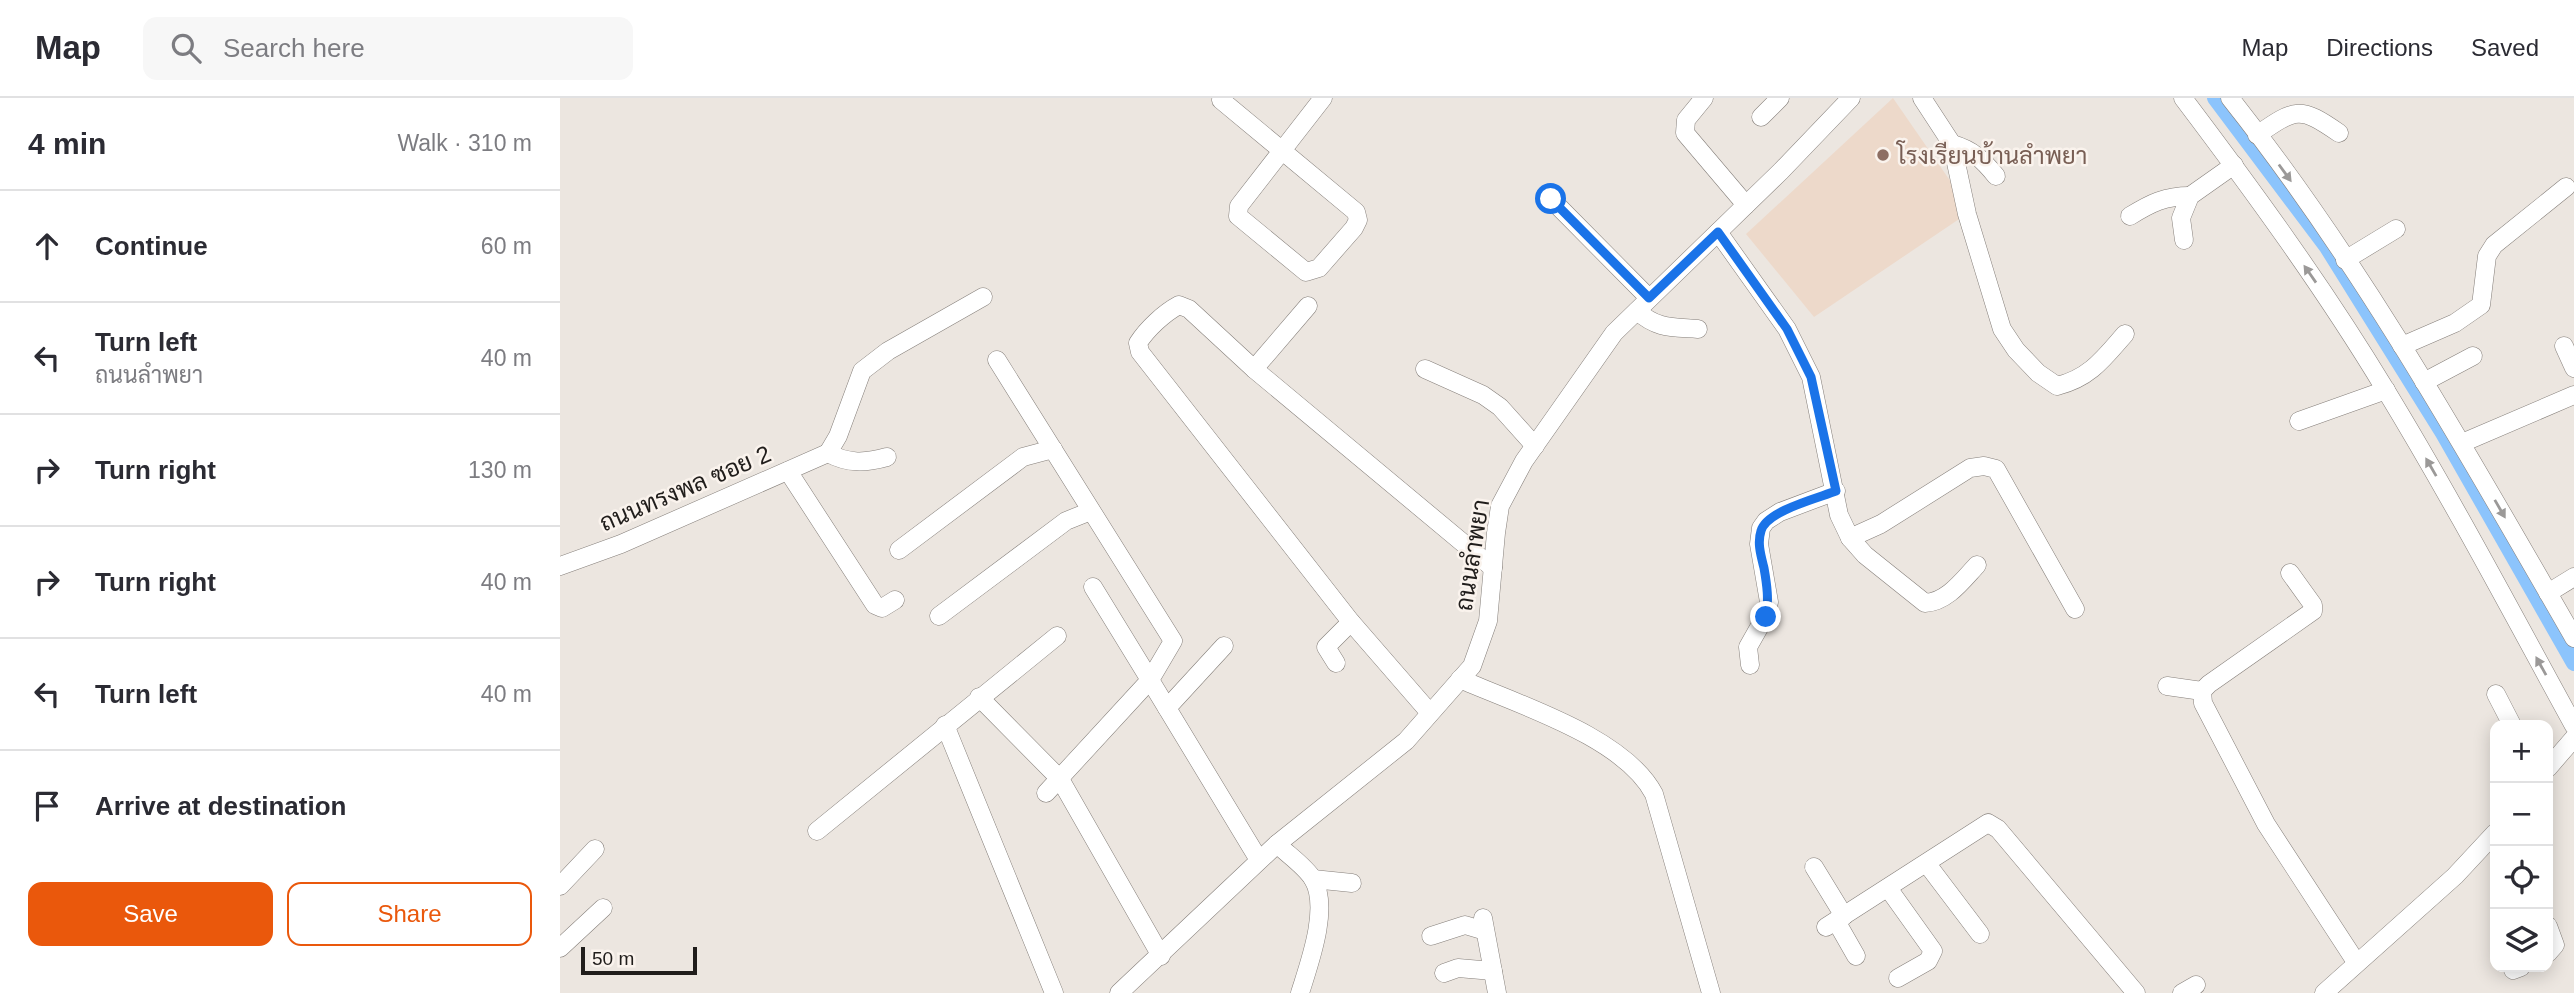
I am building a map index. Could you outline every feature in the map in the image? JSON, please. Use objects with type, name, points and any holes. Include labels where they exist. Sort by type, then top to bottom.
[{"type":"street","points":[[1221,100],[1282,150],[1356,212],[1358,220],[1354,228],[1313,272],[1306,272],[1238,216],[1239,206],[1282,150],[1323,98]]},
{"type":"street","points":[[1704,98],[1686,120],[1685,132],[1746,205]]},
{"type":"street","points":[[1761,117],[1780,98]]},
{"type":"street","name":"ถนนลำพยา","points":[[1119,993],[1277,844],[1406,741],[1472,666],[1488,621],[1500,506],[1511,482],[1535,446],[1614,332],[1746,205],[1851,98]]},
{"type":"street","points":[[1922,98],[1952,144],[1982,268],[2002,329],[2016,350],[2038,373],[2057,386],[2075,382],[2094,368],[2125,334]]},
{"type":"street","points":[[2183,98],[2234,165],[2323,293],[2386,390],[2468,531],[2574,726]]},
{"type":"street","points":[[2230,98],[2345,260],[2402,346],[2462,443],[2574,638]]},
{"type":"street","points":[[2258,135],[2280,119],[2297,113],[2312,114],[2339,133]]},
{"type":"street","points":[[1952,144],[1982,158],[1996,176]]},
{"type":"street","points":[[2184,240],[2181,218],[2190,196],[2234,165]]},
{"type":"street","points":[[2402,346],[2455,323],[2481,305],[2487,256],[2494,245],[2566,187]]},
{"type":"street","points":[[2130,216],[2157,199],[2190,196]]},
{"type":"street","points":[[1551,199],[1643,305],[1648,321],[1658,326],[1698,329]]},
{"type":"street","points":[[2345,260],[2396,229]]},
{"type":"street","points":[[1718,232],[1787,329],[1811,377],[1839,515],[1850,538],[1865,555],[1924,603],[1935,602],[1950,593],[1977,565]]},
{"type":"street","points":[[887,457],[853,462],[828,453],[838,436],[862,371],[888,351],[983,297]]},
{"type":"street","points":[[1430,713],[1351,622],[1140,352],[1138,343],[1142,336],[1179,305],[1189,309],[1254,369],[1493,568]]},
{"type":"street","points":[[1254,369],[1308,306]]},
{"type":"street","points":[[2564,345],[2574,368]]},
{"type":"street","points":[[2424,382],[2473,356]]},
{"type":"street","points":[[998,360],[1173,641],[1150,680],[1046,793]]},
{"type":"street","points":[[1425,369],[1491,401],[1535,446]]},
{"type":"street","points":[[2299,421],[2386,390]]},
{"type":"street","points":[[2462,443],[2574,395]]},
{"type":"street","points":[[899,550],[1023,457],[1053,449]]},
{"type":"street","name":"ถนนทรงพล ซอย 2","points":[[560,566],[621,544],[828,453]]},
{"type":"street","points":[[1850,538],[1881,524],[1970,468],[1984,466],[1996,469],[2075,609]]},
{"type":"street","points":[[788,471],[875,605],[882,608],[895,600]]},
{"type":"street","points":[[1750,665],[1748,647],[1766,617],[1769,603],[1759,544],[1761,528],[1766,521],[1780,512],[1836,491]]},
{"type":"street","points":[[939,616],[1066,521],[1091,511]]},
{"type":"street","points":[[2167,685],[2202,691],[2313,611],[2313,605],[2290,573]]},
{"type":"street","points":[[2548,593],[2574,577]]},
{"type":"street","points":[[1093,587],[1259,860]]},
{"type":"street","points":[[1336,663],[1326,647],[1351,622]]},
{"type":"street","points":[[817,831],[1057,636]]},
{"type":"street","points":[[1167,708],[1224,646]]},
{"type":"street","points":[[1460,679],[1611,747],[1646,778],[1654,794],[1711,993]]},
{"type":"street","points":[[2202,691],[2203,704],[2266,824],[2356,962]]},
{"type":"street","points":[[2496,694],[2509,720]]},
{"type":"street","points":[[979,697],[1060,779],[1161,956]]},
{"type":"street","points":[[945,725],[1054,993]]},
{"type":"street","points":[[2553,761],[2574,738]]},
{"type":"street","points":[[1835,921],[1988,823],[1994,825],[2136,993]]},
{"type":"street","points":[[2324,993],[2455,876],[2490,839]]},
{"type":"street","points":[[1277,844],[1313,879],[1319,901],[1311,960],[1300,993]]},
{"type":"street","points":[[560,886],[595,849]]},
{"type":"street","points":[[1927,864],[1980,934]]},
{"type":"street","points":[[1814,867],[1835,921],[1856,956]]},
{"type":"street","points":[[1313,879],[1352,883]]},
{"type":"street","points":[[1888,888],[1933,951],[1927,961],[1898,978]]},
{"type":"street","points":[[560,948],[603,908]]},
{"type":"street","points":[[1431,936],[1465,925],[1484,925],[1497,993]]},
{"type":"street","points":[[1444,973],[1458,968],[1493,971]]},
{"type":"shaded area","name":"โรงเรียนบ้านลำพยา","points":[[1893,98],[1971,211],[1814,317],[1746,234]]},
{"type":"waterway","points":[[2215,98],[2327,247],[2443,433],[2574,663]]},
{"type":"place","name":"โรงเรียนบ้านลำพยา","points":[[1883,155]]},
{"type":"route","points":[[1551,199],[1649,298],[1718,232],[1795,342],[1811,377],[1836,491],[1780,512],[1766,521],[1761,528],[1759,544],[1769,603],[1766,617]]}]
